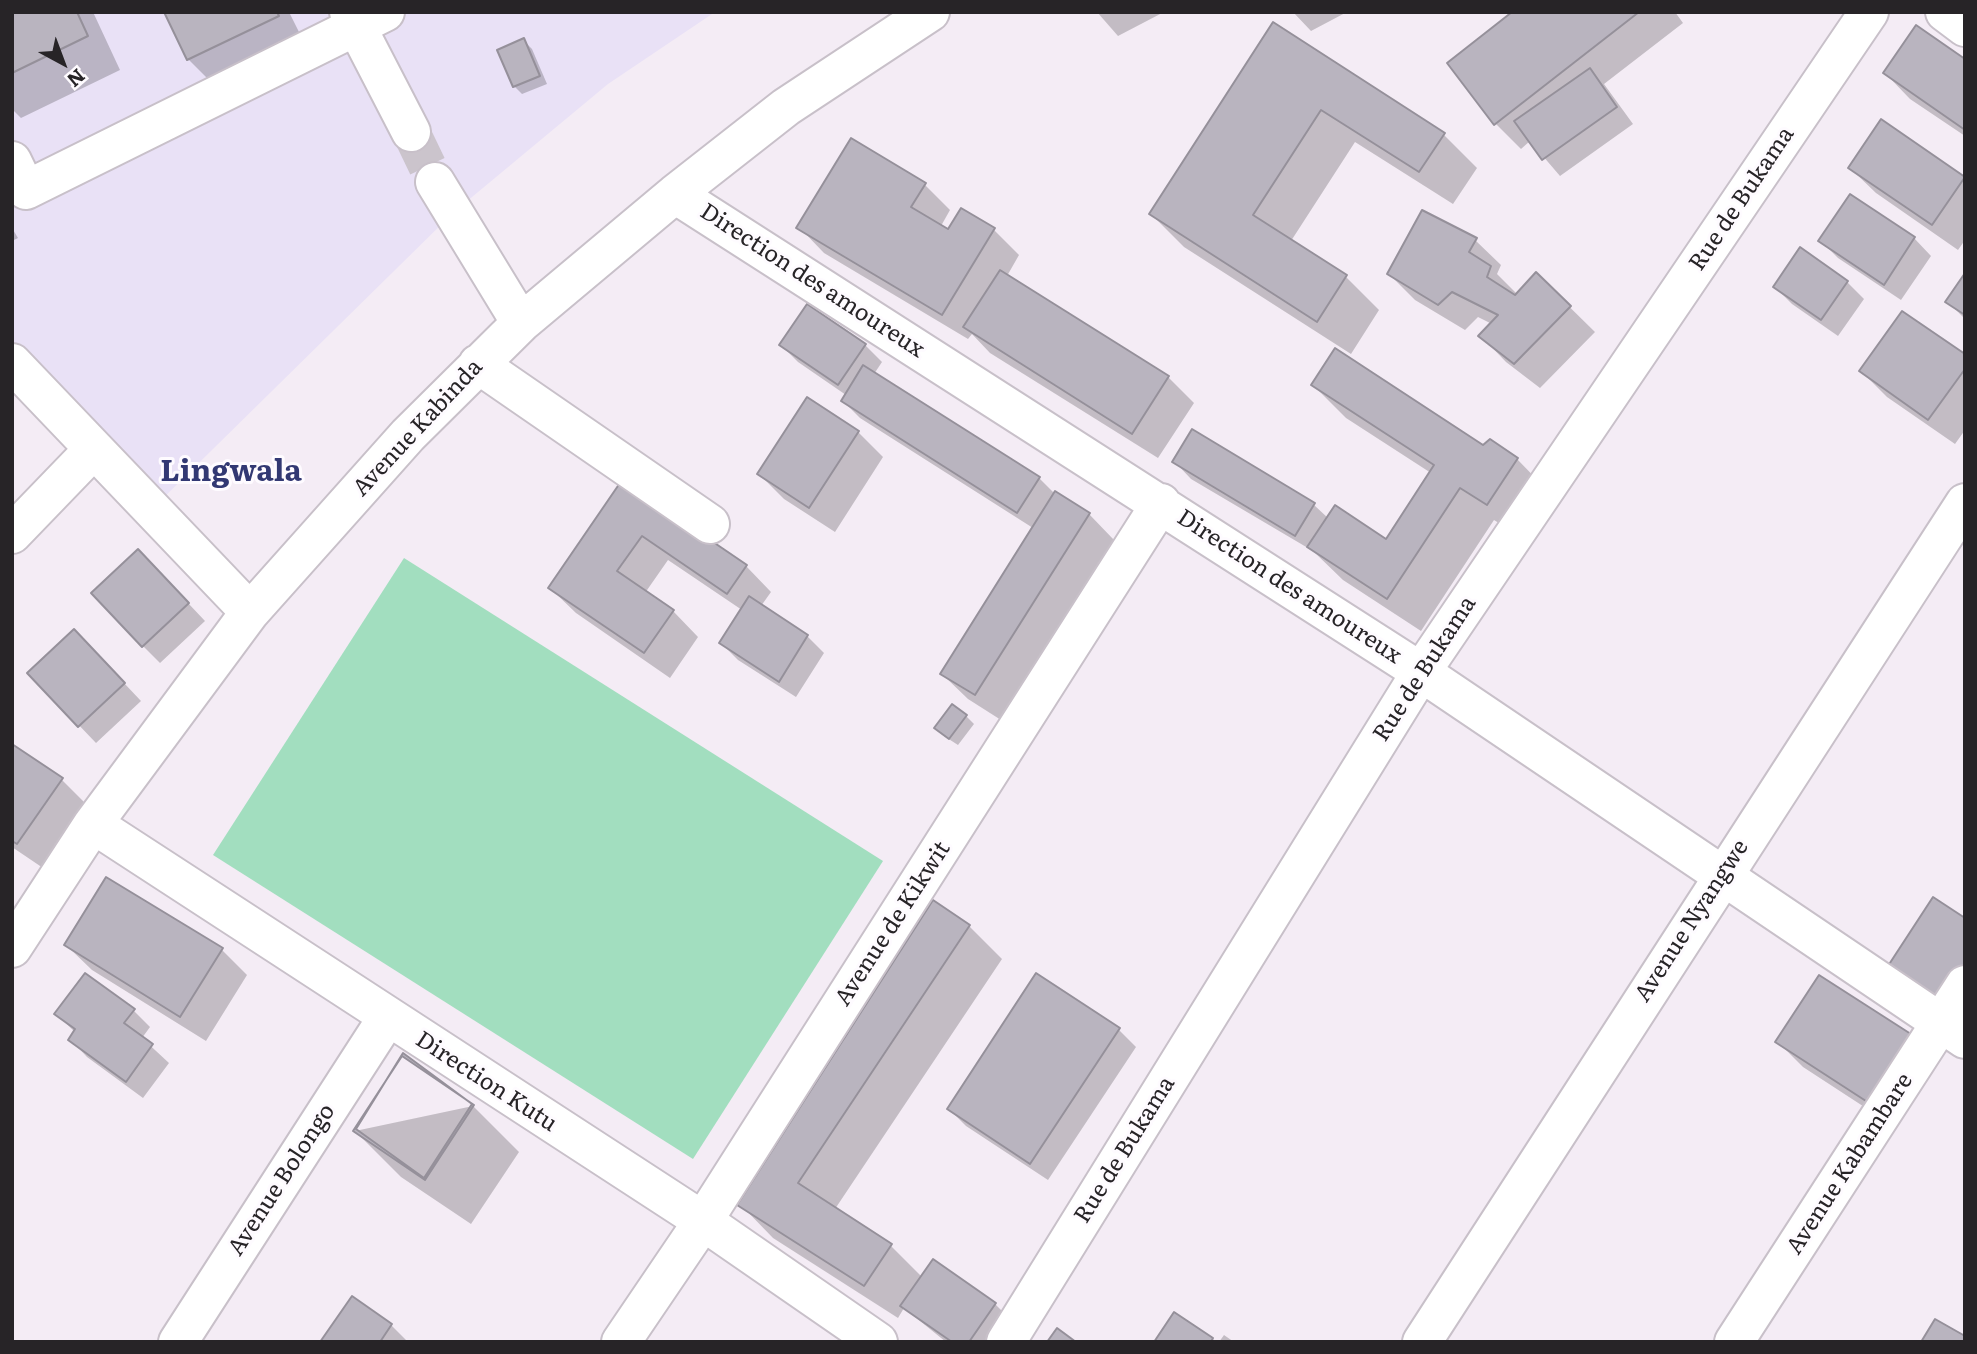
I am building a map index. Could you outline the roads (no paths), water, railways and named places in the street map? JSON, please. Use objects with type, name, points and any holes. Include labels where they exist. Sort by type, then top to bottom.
[{"type":"street","name":"Avenue Kabinda","points":[[12,948],[93,824],[250,612],[408,435],[521,323],[675,194],[786,107],[930,12]]},
{"type":"street","name":"Rue de Bukama","points":[[1006,1342],[1420,672],[1870,12]]},
{"type":"street","points":[[1945,12],[1965,27]]},
{"type":"street","points":[[12,161],[26,190],[363,17],[411,132]]},
{"type":"street","points":[[435,181],[521,323]]},
{"type":"street","name":"Direction des amoureux","points":[[675,194],[1161,503],[1420,672],[1953,1031]]},
{"type":"street","points":[[12,363],[250,612]]},
{"type":"street","points":[[478,364],[710,524]]},
{"type":"street","points":[[12,534],[94,449]]},
{"type":"street","name":"Avenue de Kikwit","points":[[621,1342],[703,1221],[1161,503]]},
{"type":"street","name":"Avenue Nyangwe","points":[[1422,1342],[1721,875],[1965,503]]},
{"type":"street","name":"Direction Kutu","points":[[93,824],[387,1018],[703,1221],[878,1342]]},
{"type":"street","name":"Avenue Kabambare","points":[[1734,1342],[1953,1031],[1965,985]]},
{"type":"street","name":"Avenue Bolongo","points":[[178,1342],[387,1018]]},
{"type":"tunnel","points":[[411,132],[435,182]]},
{"type":"district","name":"Lingwala","points":[[231,472]]}]
